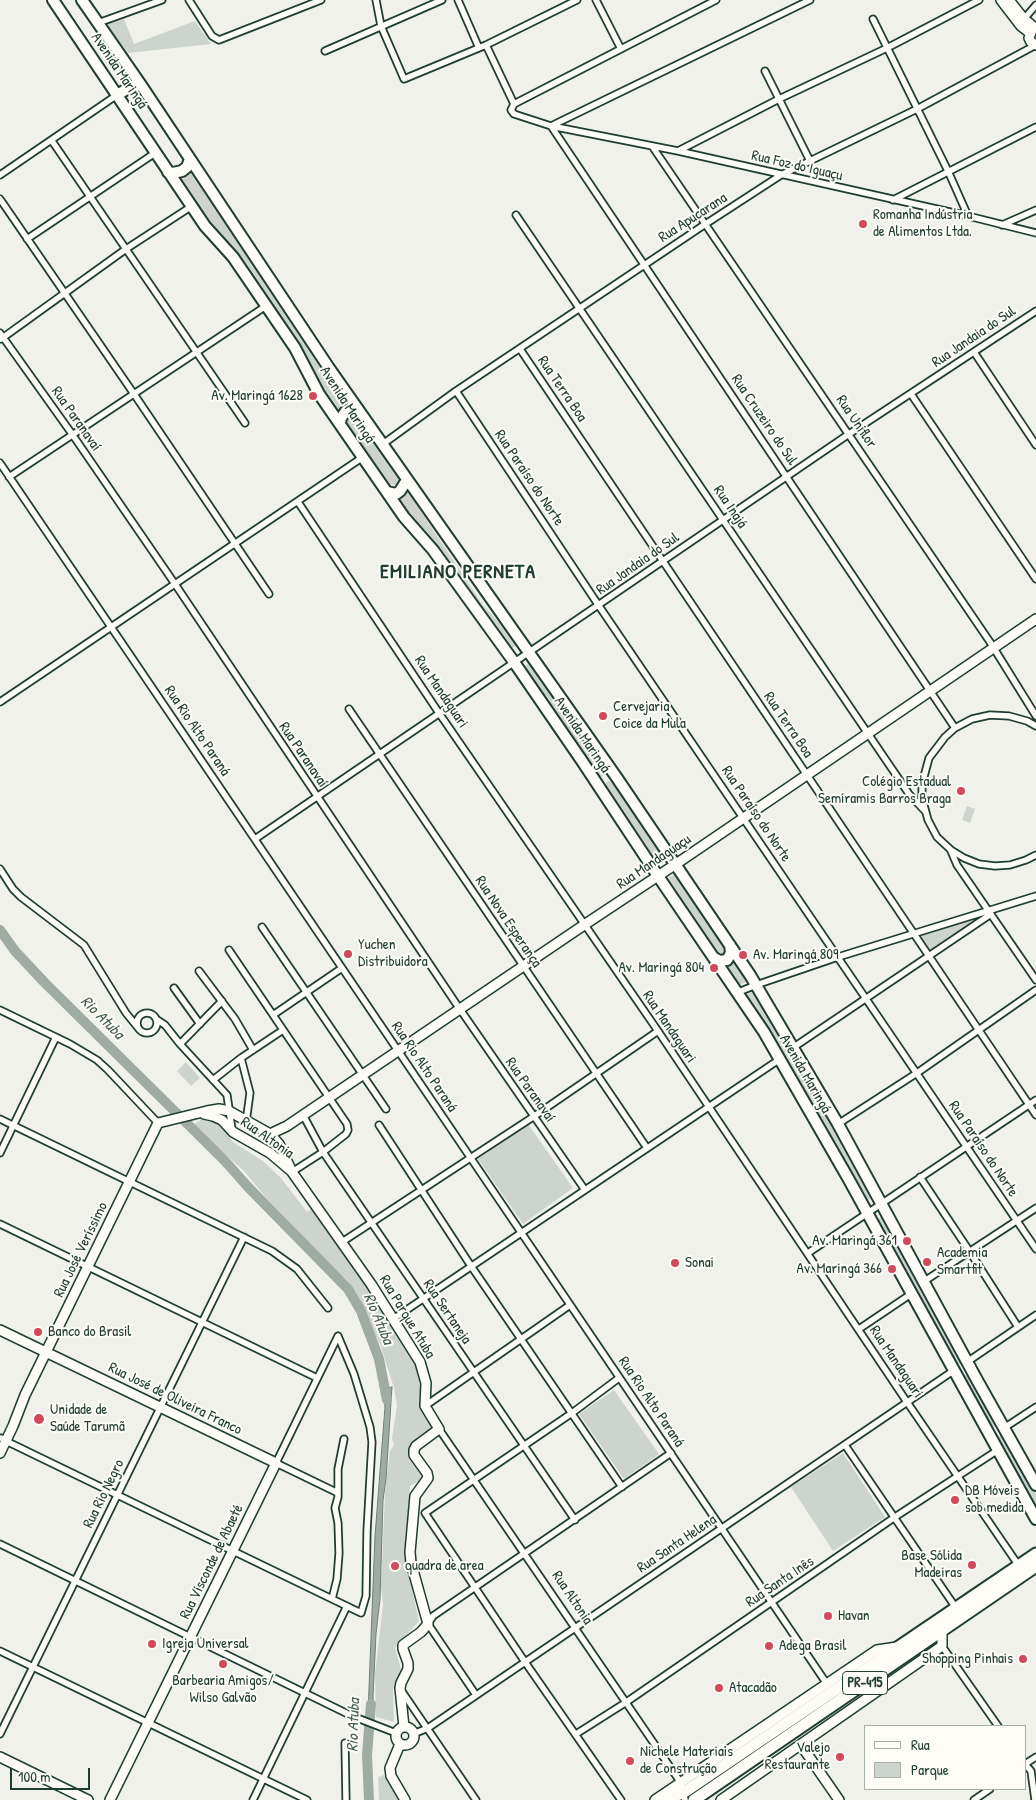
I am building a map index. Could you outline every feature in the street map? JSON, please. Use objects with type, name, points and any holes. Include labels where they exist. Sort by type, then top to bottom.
[{"type":"highway","name":"PR-415","points":[[661,1800],[683,1792],[1036,1554]]},
{"type":"highway","name":"PR-415","points":[[694,1800],[1036,1566]]},
{"type":"main road","name":"Avenida Maringá","points":[[53,0],[205,226],[233,257],[295,348],[319,394],[404,517],[433,550],[514,662],[780,1059],[1036,1519]]},
{"type":"main road","name":"Avenida Maringá","points":[[82,0],[358,409],[617,778],[756,985],[838,1124],[1036,1485]]},
{"type":"main road","points":[[116,95],[132,86],[141,86]]},
{"type":"main road","points":[[168,172],[182,171],[187,167],[190,159]]},
{"type":"main road","points":[[340,423],[346,411],[358,409]]},
{"type":"main road","points":[[387,492],[396,494],[407,480]]},
{"type":"main road","points":[[600,790],[605,781],[617,778]]},
{"type":"main road","points":[[712,957],[719,961],[727,960],[731,953],[730,945]]},
{"type":"main road","points":[[954,1371],[967,1362]]},
{"type":"main road","points":[[991,1437],[1004,1428]]},
{"type":"street","points":[[98,23],[162,0]]},
{"type":"street","points":[[189,0],[212,36],[218,40],[321,0]]},
{"type":"street","points":[[376,0],[381,26],[404,79],[486,45],[578,0]]},
{"type":"street","points":[[325,51],[442,0]]},
{"type":"street","points":[[458,0],[478,48]]},
{"type":"street","points":[[596,0],[621,49]]},
{"type":"street","points":[[486,45],[514,104],[716,0]]},
{"type":"street","points":[[551,126],[810,0]]},
{"type":"street","points":[[678,151],[779,99],[887,48],[979,0]]},
{"type":"street","points":[[1001,0],[1021,26],[1033,29]]},
{"type":"street","points":[[1009,0],[1033,29]]},
{"type":"street","points":[[1024,19],[1036,6]]},
{"type":"street","points":[[873,18],[968,216]]},
{"type":"street","points":[[1033,29],[1031,42],[1036,45]]},
{"type":"street","name":"Rua Apucarana","points":[[383,444],[456,391],[781,175],[916,109],[1036,45]]},
{"type":"street","points":[[765,71],[810,161]]},
{"type":"street","points":[[0,175],[116,95]]},
{"type":"street","name":"Rua Foz do Iguaçu","points":[[514,104],[511,110],[514,114],[551,126],[678,151],[1036,233]]},
{"type":"street","name":"Rua Cruzeiro do Sul","points":[[551,126],[955,728]]},
{"type":"street","points":[[893,200],[1036,127]]},
{"type":"street","points":[[52,140],[245,423]]},
{"type":"street","name":"Rua Uniflor","points":[[652,146],[704,225],[849,434],[993,648],[1036,716]]},
{"type":"street","points":[[27,239],[155,153]]},
{"type":"street","points":[[0,200],[269,594]]},
{"type":"street","points":[[1,337],[126,249],[192,206]]},
{"type":"street","points":[[1002,225],[1036,210]]},
{"type":"street","name":"Rua Inajá","points":[[516,215],[909,794],[925,811]]},
{"type":"street","points":[[9,477],[266,306]]},
{"type":"street","name":"Rua Jandaia do Sul","points":[[255,839],[528,652],[599,606],[786,476],[1036,311]]},
{"type":"street","name":"Rua Paranavaí","points":[[1,337],[72,434],[175,584],[316,797],[533,1117],[585,1190]]},
{"type":"street","name":"Rua Terra Boa","points":[[520,349],[1036,1115]]},
{"type":"street","points":[[974,352],[1036,444]]},
{"type":"street","name":"Rua Paraíso do Norte","points":[[456,391],[599,606],[1036,1249]]},
{"type":"street","points":[[911,394],[1036,579]]},
{"type":"street","points":[[0,702],[363,457]]},
{"type":"street","name":"Rua Rio Alto Paraná","points":[[0,463],[827,1684]]},
{"type":"street","name":"Rua Mandaguari","points":[[298,502],[439,713],[658,1031],[907,1402],[1020,1566]]},
{"type":"street","name":"Rua Mandaguaçu","points":[[270,1134],[287,1126],[363,1075],[1036,619]]},
{"type":"street","name":"Rua Nova Esperança","points":[[349,708],[647,1148]]},
{"type":"street","points":[[1036,726],[1027,721],[1009,716],[990,715],[972,720],[955,728],[936,747],[927,765],[922,784],[925,811],[932,829],[951,850],[979,864],[995,866],[1010,865],[1036,855]]},
{"type":"street","points":[[951,850],[957,865],[1036,980]]},
{"type":"street","points":[[0,869],[13,889],[21,897],[84,945],[126,1013],[140,1028],[147,1032],[156,1028],[171,1033]]},
{"type":"street","points":[[736,993],[838,957],[1036,896]]},
{"type":"street","points":[[794,1047],[929,956],[989,912]]},
{"type":"street","points":[[262,927],[386,1109]]},
{"type":"street","points":[[229,950],[347,1124],[348,1130],[346,1134],[292,1172]]},
{"type":"street","points":[[273,1015],[342,968]]},
{"type":"street","points":[[199,970],[235,1018],[253,1050]]},
{"type":"street","points":[[174,988],[200,1024]]},
{"type":"street","points":[[838,1124],[1036,990]]},
{"type":"street","points":[[180,1044],[222,1001]]},
{"type":"street","points":[[0,1010],[92,1057],[108,1070],[161,1123],[198,1113]]},
{"type":"street","points":[[126,1013],[141,1016],[150,1014],[165,1025],[227,1095],[233,1132]]},
{"type":"street","points":[[140,1028],[138,1022],[141,1016]]},
{"type":"street","points":[[156,1019],[156,1028]]},
{"type":"street","points":[[213,1080],[283,1030]]},
{"type":"street","points":[[342,1242],[533,1117],[658,1031]]},
{"type":"street","points":[[0,1153],[56,1037]]},
{"type":"street","points":[[233,1132],[235,1124],[247,1115],[250,1093],[242,1058]]},
{"type":"street","points":[[394,1319],[780,1059]]},
{"type":"street","points":[[220,1109],[227,1095]]},
{"type":"street","points":[[808,1253],[1036,1100]]},
{"type":"street","name":"Rua Altonia","points":[[198,1113],[220,1109],[229,1111],[270,1134],[279,1144],[292,1172]]},
{"type":"street","name":"Rua Altonia","points":[[198,1113],[218,1118],[233,1132],[270,1153],[292,1172]]},
{"type":"street","name":"Rua Sertaneja","points":[[303,1115],[323,1152],[575,1520]]},
{"type":"street","points":[[0,1119],[272,1251],[289,1262],[304,1277],[328,1308]]},
{"type":"street","name":"Rua José Veríssimo","points":[[0,1453],[2,1439],[129,1182],[161,1123]]},
{"type":"street","points":[[379,1125],[471,1266],[622,1488]]},
{"type":"street","points":[[270,1153],[279,1144],[287,1126]]},
{"type":"street","name":"Rua Parque Atuba","points":[[292,1172],[394,1319],[420,1362],[426,1384],[425,1406]]},
{"type":"street","points":[[920,1178],[1018,1327]]},
{"type":"street","points":[[923,1282],[1036,1208]]},
{"type":"street","points":[[0,1224],[317,1378]]},
{"type":"street","name":"Rua Rio Negro","points":[[0,1734],[244,1237]]},
{"type":"street","points":[[858,1329],[911,1294]]},
{"type":"street","points":[[476,1695],[428,1624],[411,1563],[415,1496],[428,1478],[427,1473],[414,1455],[414,1450],[416,1446],[439,1429],[425,1406],[570,1305]]},
{"type":"street","points":[[967,1362],[1036,1315]]},
{"type":"street","name":"Rua José de Oliveira Franco","points":[[0,1330],[338,1493]]},
{"type":"street","name":"Rua Visconde de Abaeté","points":[[110,1800],[338,1336],[354,1374],[370,1427],[372,1442],[366,1531],[366,1596],[361,1613],[346,1606]]},
{"type":"street","name":"Rua Santa Helena","points":[[414,1734],[428,1728],[954,1371]]},
{"type":"street","points":[[425,1513],[620,1378]]},
{"type":"street","points":[[1004,1428],[1036,1407]]},
{"type":"street","name":"Rua Altonia","points":[[439,1429],[575,1628],[683,1792]]},
{"type":"street","points":[[2,1439],[346,1606],[254,1800]]},
{"type":"street","points":[[332,1599],[338,1564],[338,1522],[335,1510],[338,1493],[338,1469],[344,1439]]},
{"type":"street","points":[[845,1445],[956,1608]]},
{"type":"street","name":"Rua Santa Inês","points":[[576,1734],[625,1703],[895,1517],[998,1450]]},
{"type":"street","points":[[404,1727],[400,1688],[408,1669],[408,1664],[403,1645],[421,1632],[438,1612],[671,1453]]},
{"type":"street","points":[[413,1509],[425,1513],[621,1800]]},
{"type":"street","points":[[0,1544],[352,1716],[396,1733]]},
{"type":"street","points":[[942,1631],[942,1646],[997,1725]]},
{"type":"street","points":[[721,1800],[942,1646]]},
{"type":"street","points":[[655,1800],[683,1792],[827,1684],[877,1650],[900,1647]]},
{"type":"street","points":[[0,1651],[307,1800]]},
{"type":"street","points":[[400,1688],[476,1800]]},
{"type":"street","points":[[404,1727],[410,1729],[414,1734],[413,1740],[409,1744],[400,1744],[397,1741],[396,1733],[404,1727]]},
{"type":"street","points":[[345,1743],[346,1800]]},
{"type":"street","points":[[400,1744],[390,1768],[391,1776],[405,1800]]},
{"type":"street","points":[[800,1745],[839,1800]]},
{"type":"street","points":[[0,1757],[88,1800]]},
{"type":"street","points":[[1026,1765],[1031,1771],[1035,1800]]},
{"type":"street","points":[[974,1800],[989,1790]]},
{"type":"green space","points":[[124,19],[134,44],[195,21],[211,44],[128,53],[107,28],[109,23]]},
{"type":"green space","points":[[192,172],[348,405],[341,408],[337,413],[178,181]]},
{"type":"green space","points":[[353,414],[357,415],[401,478],[396,485],[386,486],[345,424],[347,419]]},
{"type":"green space","points":[[408,492],[483,605],[519,644],[509,650],[396,501]]},
{"type":"green space","points":[[531,662],[609,774],[602,776],[599,781],[522,668]]},
{"type":"green space","points":[[609,781],[614,783],[666,857],[654,865],[606,788],[606,783]]},
{"type":"green space","points":[[967,806],[975,809],[970,823],[962,820]]},
{"type":"green space","points":[[677,872],[750,980],[737,986],[666,880]]},
{"type":"green space","points":[[988,914],[930,954],[919,937]]},
{"type":"green space","points":[[756,991],[874,1197],[865,1202],[785,1057],[745,995]]},
{"type":"green space","points":[[186,1062],[200,1078],[191,1086],[177,1071]]},
{"type":"green space","points":[[205,1117],[216,1120],[233,1142],[263,1161],[281,1178],[307,1212],[314,1207],[411,1354],[421,1379],[421,1405],[431,1427],[429,1433],[408,1454],[409,1459],[424,1478],[410,1486],[405,1558],[419,1621],[395,1648],[401,1669],[393,1690],[394,1722],[376,1717],[375,1674],[383,1604],[381,1587],[385,1492],[390,1451],[394,1445],[392,1438],[397,1406],[394,1388],[380,1344],[347,1280],[321,1259],[244,1171],[193,1125]]},
{"type":"green space","points":[[528,1124],[573,1188],[523,1224],[478,1159]]},
{"type":"green space","points":[[884,1215],[962,1362],[955,1367],[875,1221]]},
{"type":"green space","points":[[968,1374],[999,1424],[993,1427],[979,1403],[973,1397],[961,1377]]},
{"type":"green space","points":[[614,1390],[659,1454],[624,1479],[579,1414]]},
{"type":"green space","points":[[1003,1434],[1036,1494],[1036,1512],[995,1438]]},
{"type":"green space","points":[[843,1453],[885,1517],[833,1551],[791,1487]]},
{"type":"green space","points":[[384,1775],[400,1800],[379,1800],[378,1777]]},
{"type":"shaded area","points":[[392,1387],[383,1500],[380,1599],[373,1696],[374,1718],[368,1714],[375,1536],[385,1407],[383,1389]]},
{"type":"waterway","name":"Rio Atuba","points":[[0,930],[15,951],[45,983],[225,1161],[348,1289],[361,1311],[379,1359],[387,1400]]},
{"type":"waterway","name":"Rio Atuba","points":[[369,1800],[367,1755],[371,1704]]},
{"type":"place","name":"Romanha Indústria de Alimentos Ltda.","points":[[863,224]]},
{"type":"place","name":"Av. Maringá 1628","points":[[313,396]]},
{"type":"place","name":"Cervejaria Coice da Mula","points":[[603,716]]},
{"type":"place","name":"Colégio Estadual Semíramis Barros Braga","points":[[961,791]]},
{"type":"place","name":"Yuchen Distribuidora","points":[[348,954]]},
{"type":"place","name":"Av. Maringá 809","points":[[743,955]]},
{"type":"place","name":"Av. Maringá 804","points":[[714,968]]},
{"type":"place","name":"Av. Maringá 361","points":[[907,1241]]},
{"type":"place","name":"Academia Smartfit","points":[[927,1262]]},
{"type":"place","name":"Sonai","points":[[675,1263]]},
{"type":"place","name":"Av. Maringá 366","points":[[892,1269]]},
{"type":"place","name":"Banco do Brasil","points":[[38,1332]]},
{"type":"place","name":"Unidade de Saúde Tarumã","points":[[39,1419]]},
{"type":"place","name":"DB Móveis sob medida","points":[[955,1500]]},
{"type":"place","name":"Base Sólida Madeiras","points":[[972,1565]]},
{"type":"place","name":"quadra de area","points":[[395,1566]]},
{"type":"place","name":"Havan","points":[[828,1616]]},
{"type":"place","name":"Igreja Universal","points":[[152,1644]]},
{"type":"place","name":"Adega Brasil","points":[[769,1646]]},
{"type":"place","name":"Shopping Pinhais","points":[[1023,1659]]},
{"type":"place","name":"Barbearia Amigos/ Wilso Galvão","points":[[223,1664]]},
{"type":"place","name":"Atacadão","points":[[719,1688]]},
{"type":"place","name":"Valejo Restaurante","points":[[840,1757]]},
{"type":"place","name":"Nichele Materiais de Construção","points":[[630,1761]]},
{"type":"district","name":"EMILIANO PERNETA","points":[[458,573]]}]
